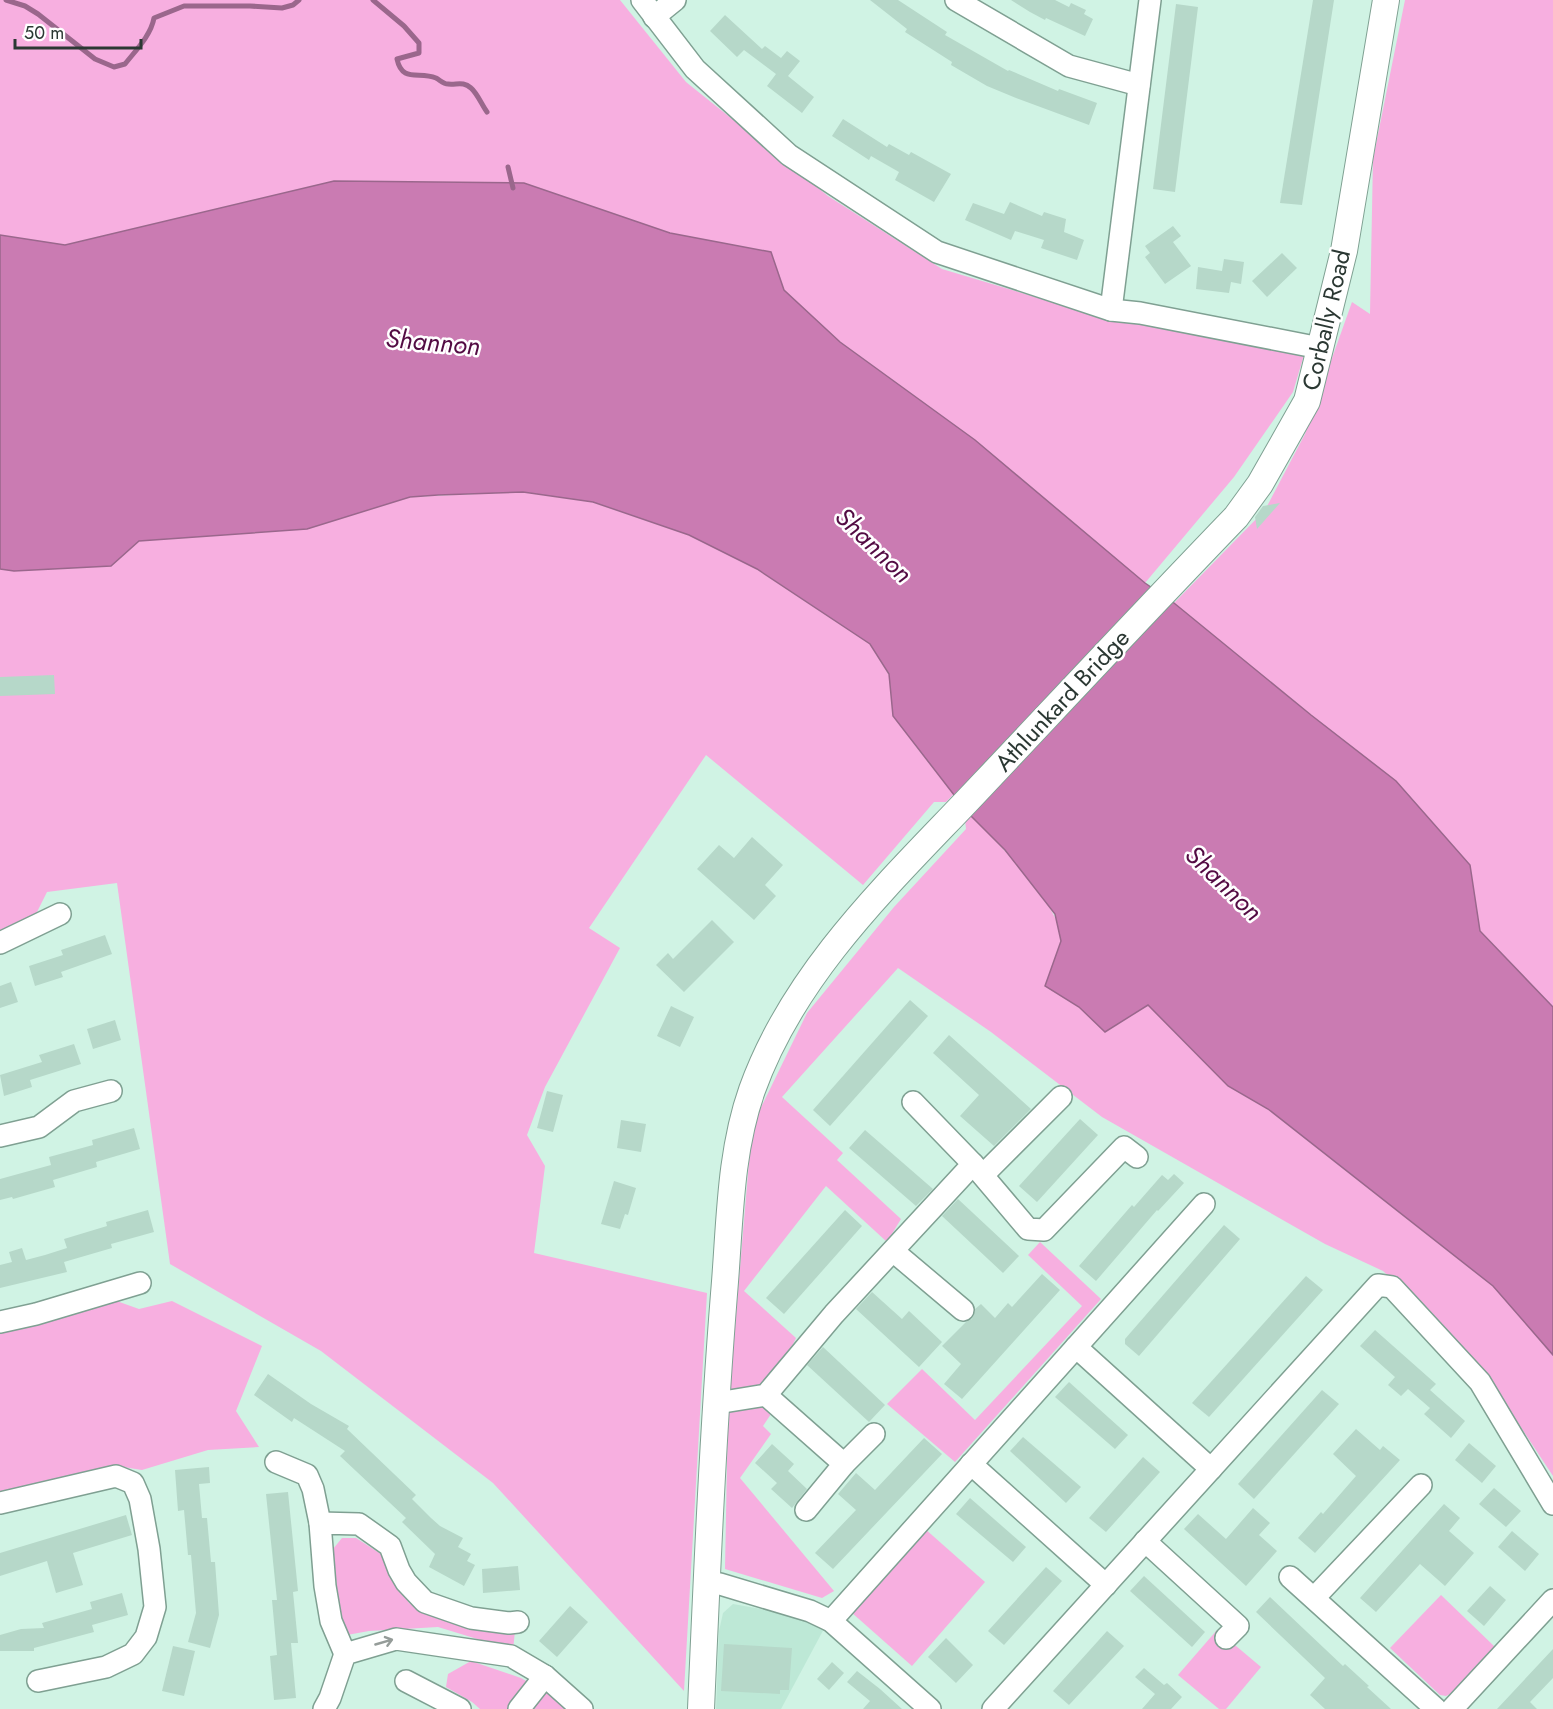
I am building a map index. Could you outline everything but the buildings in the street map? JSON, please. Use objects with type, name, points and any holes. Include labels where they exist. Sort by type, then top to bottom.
[{"type":"main road","name":"Corbally Road","points":[[1161,594],[1236,517],[1260,484],[1307,402],[1344,251],[1386,0]]},
{"type":"main road","name":"Athlunkard Bridge","points":[[701,1709],[724,1293],[738,1134],[753,1088],[780,1025],[824,959],[882,892],[1161,594]]},
{"type":"street","points":[[675,0],[648,9],[695,69],[789,155],[938,252],[1111,310],[1140,313],[1320,348]]},
{"type":"street","points":[[956,0],[1069,66],[1139,85]]},
{"type":"street","points":[[1111,310],[1150,0]]},
{"type":"street","points":[[0,943],[60,914]]},
{"type":"street","points":[[0,1136],[39,1127],[74,1101],[111,1091]]},
{"type":"street","points":[[717,1403],[766,1395],[834,1314],[893,1251],[978,1169],[1061,1097]]},
{"type":"street","points":[[913,1102],[978,1169],[1028,1229],[1044,1230],[1125,1147]]},
{"type":"street","points":[[831,1621],[1204,1204]]},
{"type":"street","points":[[893,1251],[963,1310]]},
{"type":"street","points":[[0,1322],[36,1314],[140,1283]]},
{"type":"street","points":[[993,1709],[1378,1285],[1392,1287],[1480,1382],[1553,1504]]},
{"type":"street","points":[[1076,1347],[1211,1469]]},
{"type":"street","points":[[766,1395],[844,1464]]},
{"type":"street","points":[[806,1510],[844,1464],[874,1434]]},
{"type":"street","points":[[276,1462],[307,1474],[314,1489],[331,1621],[345,1654],[324,1709]]},
{"type":"street","points":[[971,1464],[1106,1585]]},
{"type":"street","points":[[0,1503],[116,1476],[133,1482],[140,1499],[149,1549],[155,1607],[146,1637],[133,1654],[106,1667],[38,1681]]},
{"type":"street","points":[[1314,1598],[1421,1485]]},
{"type":"street","points":[[320,1523],[359,1524],[390,1546],[406,1582],[425,1602],[471,1618],[518,1622]]},
{"type":"street","points":[[1145,1541],[1238,1626],[1226,1638]]},
{"type":"street","points":[[1290,1577],[1436,1709]]},
{"type":"street","points":[[707,1583],[720,1584],[810,1611],[831,1621],[930,1709]]},
{"type":"street","points":[[1452,1709],[1553,1600]]},
{"type":"street","points":[[345,1654],[396,1639],[511,1656],[545,1676],[582,1709]]},
{"type":"street","points":[[519,1709],[545,1676]]},
{"type":"street","points":[[406,1681],[460,1709]]},
{"type":"shaded area","points":[[0,0],[620,0],[686,82],[828,196],[942,269],[1105,318],[1304,355],[1293,392],[1234,477],[1145,583],[975,440],[840,342],[784,290],[771,252],[670,233],[524,183],[334,181],[65,245],[0,235]]},
{"type":"shaded area","points":[[1405,0],[1553,0],[1553,1007],[1480,931],[1470,865],[1396,781],[1174,603],[1265,510],[1305,434],[1352,302],[1370,314],[1373,159]]},
{"type":"shaded area","points":[[523,492],[592,502],[689,535],[757,569],[870,644],[889,675],[914,744],[954,794],[946,802],[934,802],[863,885],[706,755],[589,928],[620,948],[545,1087],[527,1135],[545,1166],[534,1253],[707,1293],[684,1691],[493,1483],[321,1351],[170,1264],[117,883],[47,892],[33,920],[0,935],[0,569],[15,571],[110,566],[139,541],[307,529],[410,497]]},
{"type":"shaded area","points":[[968,813],[1025,874],[1052,911],[1059,928],[1061,942],[1045,986],[1079,1007],[1105,1032],[1148,1005],[1228,1086],[1268,1109],[1493,1286],[1553,1355],[1553,1476],[1491,1382],[1443,1326],[1383,1271],[1325,1244],[1102,1117],[991,1032],[898,968],[782,1097],[843,1153],[837,1160],[901,1219],[887,1242],[826,1186],[744,1291],[796,1338],[767,1398],[775,1408],[763,1426],[771,1434],[740,1478],[834,1591],[822,1598],[725,1569],[728,1410],[752,1126],[807,1013],[894,907],[966,829],[965,820]]},
{"type":"shaded area","points":[[1040,1242],[1101,1299],[955,1462],[887,1404],[922,1369],[975,1420],[1082,1306],[1028,1255]]},
{"type":"shaded area","points":[[111,1299],[139,1309],[172,1301],[262,1346],[236,1411],[259,1447],[208,1450],[142,1470],[123,1467],[0,1495],[0,1331],[36,1325]]},
{"type":"shaded area","points":[[924,1528],[985,1582],[912,1666],[851,1612]]},
{"type":"shaded area","points":[[342,1538],[356,1538],[381,1554],[409,1603],[442,1619],[515,1631],[513,1650],[438,1627],[369,1631],[347,1635],[341,1626],[333,1549]]},
{"type":"shaded area","points":[[1441,1595],[1495,1647],[1446,1696],[1440,1695],[1390,1648]]},
{"type":"shaded area","points":[[733,1604],[779,1612],[825,1627],[781,1709],[716,1709],[719,1631],[723,1613]]},
{"type":"shaded area","points":[[1217,1630],[1261,1667],[1226,1709],[1219,1709],[1178,1675]]},
{"type":"shaded area","points":[[471,1661],[521,1678],[552,1696],[567,1709],[480,1709],[446,1687],[448,1674]]},
{"type":"water","name":"Shannon","points":[[334,181],[524,183],[670,233],[771,252],[784,290],[840,342],[975,440],[1145,583],[1174,603],[1396,781],[1470,865],[1480,931],[1553,1007],[1553,1355],[1493,1286],[1268,1109],[1228,1086],[1148,1005],[1105,1032],[1079,1007],[1045,986],[1061,941],[1055,914],[1005,850],[968,813],[893,716],[889,674],[870,644],[757,569],[689,535],[593,502],[523,492],[410,497],[307,529],[139,541],[111,566],[14,571],[0,569],[0,235],[65,245]]},
{"type":"waterway","points":[[6,0],[25,6],[38,14],[95,59],[114,67],[125,64],[134,53],[146,36],[154,18],[184,6],[282,8],[293,5],[299,0]]},
{"type":"waterway","points":[[373,0],[404,26],[419,43],[419,53],[397,59],[403,71],[412,75],[430,76],[446,84],[468,86],[487,112]]},
{"type":"waterway","points":[[508,167],[513,188]]}]
